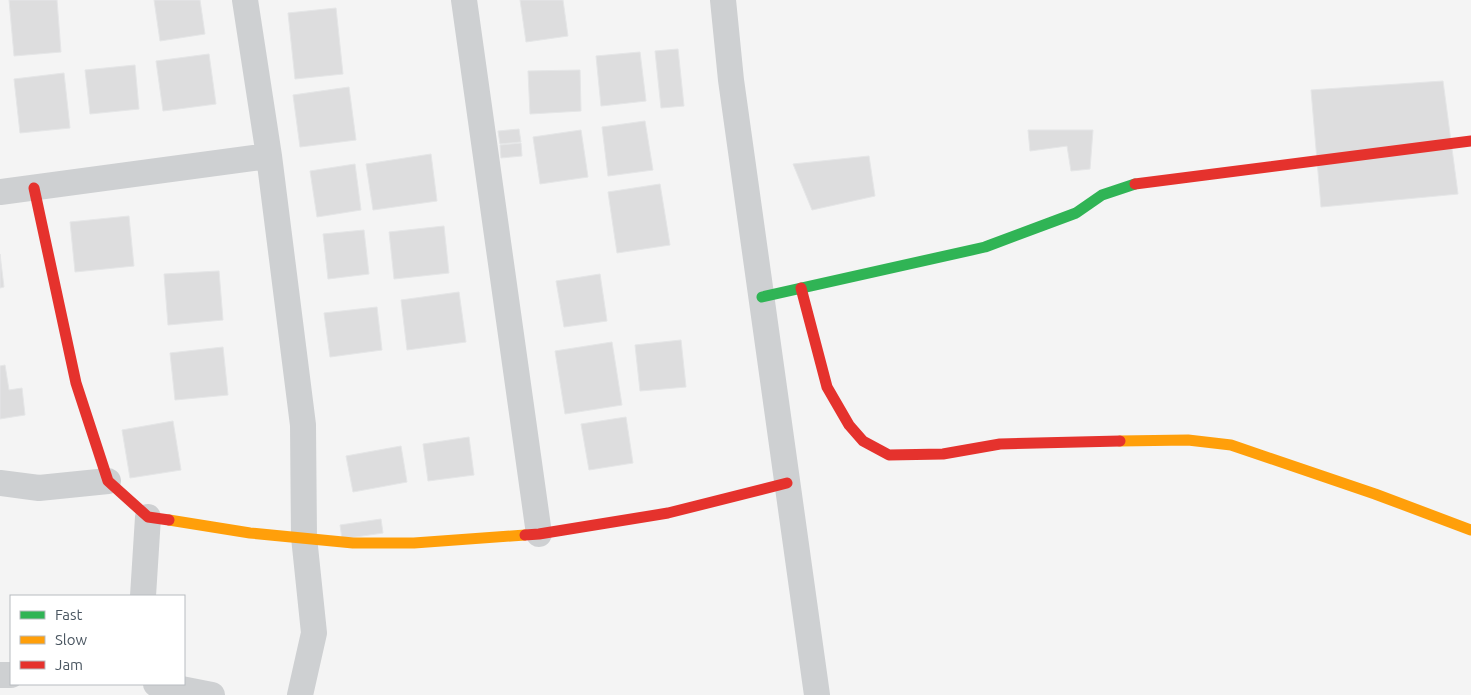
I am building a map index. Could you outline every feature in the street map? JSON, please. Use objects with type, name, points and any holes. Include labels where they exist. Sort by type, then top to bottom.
[{"type":"street","points":[[245,0],[269,156],[303,425],[304,537],[314,632],[300,695]]},
{"type":"street","points":[[464,0],[539,534]]},
{"type":"street","points":[[723,0],[731,80],[817,695]]},
{"type":"street","points":[[762,297],[984,247],[1076,213],[1102,195],[1136,183],[1471,141]]},
{"type":"street","points":[[0,192],[269,156]]},
{"type":"street","points":[[34,188],[76,383],[108,481],[148,517],[250,533],[353,542],[414,543],[539,534],[668,513],[787,483]]},
{"type":"street","points":[[801,288],[827,388],[849,426],[864,441],[889,455],[943,454],[1008,444],[1188,440],[1231,445],[1375,494],[1471,530]]},
{"type":"street","points":[[0,484],[39,488],[108,481]]},
{"type":"street","points":[[143,595],[148,517]]},
{"type":"street","points":[[161,685],[212,695]]},
{"type":"building","points":[[9,0],[57,0],[61,52],[14,56]]},
{"type":"building","points":[[154,0],[200,0],[205,34],[160,41]]},
{"type":"building","points":[[520,0],[563,0],[568,36],[526,42]]},
{"type":"building","points":[[336,8],[343,74],[295,79],[288,13]]},
{"type":"building","points":[[678,49],[684,106],[661,108],[655,51]]},
{"type":"building","points":[[640,52],[646,101],[601,106],[596,56]]},
{"type":"building","points":[[209,54],[216,104],[163,111],[156,61]]},
{"type":"building","points":[[135,65],[139,109],[90,114],[85,70]]},
{"type":"building","points":[[580,70],[581,111],[530,114],[528,71]]},
{"type":"building","points":[[64,73],[70,128],[20,133],[14,79]]},
{"type":"building","points":[[1443,81],[1458,194],[1321,207],[1311,90]]},
{"type":"building","points":[[349,87],[356,140],[300,147],[293,95]]},
{"type":"building","points":[[645,121],[653,170],[608,176],[602,127]]},
{"type":"building","points":[[519,129],[521,142],[500,144],[498,131]]},
{"type":"building","points":[[581,130],[588,177],[540,184],[533,137]]},
{"type":"building","points":[[1028,130],[1093,130],[1090,169],[1071,171],[1067,146],[1030,151]]},
{"type":"building","points":[[521,143],[522,156],[501,158],[500,145]]},
{"type":"building","points":[[431,154],[437,201],[373,210],[366,164]]},
{"type":"building","points":[[869,156],[875,196],[812,210],[793,164]]},
{"type":"building","points":[[355,164],[361,210],[317,217],[310,171]]},
{"type":"building","points":[[660,184],[670,245],[617,253],[608,192]]},
{"type":"building","points":[[129,216],[134,266],[75,272],[70,222]]},
{"type":"building","points":[[444,226],[449,273],[394,279],[389,232]]},
{"type":"building","points":[[364,230],[369,274],[328,279],[323,234]]},
{"type":"building","points":[[0,254],[4,287],[0,288]]},
{"type":"building","points":[[219,271],[223,320],[168,325],[164,274]]},
{"type":"building","points":[[600,274],[607,321],[564,327],[556,281]]},
{"type":"building","points":[[459,292],[466,342],[407,350],[401,300]]},
{"type":"building","points":[[377,307],[382,350],[330,357],[324,313]]},
{"type":"building","points":[[681,340],[686,387],[640,391],[635,345]]},
{"type":"building","points":[[612,342],[622,405],[565,414],[555,351]]},
{"type":"building","points":[[223,347],[228,395],[175,400],[170,353]]},
{"type":"building","points":[[5,365],[9,390],[22,388],[25,415],[0,419],[0,366]]},
{"type":"building","points":[[626,417],[633,463],[589,470],[581,424]]},
{"type":"building","points":[[173,421],[181,470],[130,478],[122,430]]},
{"type":"building","points":[[469,437],[474,475],[428,481],[423,444]]},
{"type":"building","points":[[401,446],[407,482],[353,492],[346,456]]},
{"type":"building","points":[[381,519],[383,533],[342,539],[340,525]]},
{"type":"traffic: fast","points":[[762,297],[985,247],[1076,213],[1102,195],[1135,184]]},
{"type":"traffic: slow","points":[[1120,441],[1188,440],[1231,445],[1375,494],[1471,530]]},
{"type":"traffic: slow","points":[[169,520],[250,533],[353,543],[414,543],[525,535]]},
{"type":"traffic: jam","points":[[1135,184],[1471,141]]},
{"type":"traffic: jam","points":[[34,188],[76,383],[108,481],[148,517],[169,520]]},
{"type":"traffic: jam","points":[[801,288],[827,387],[849,425],[863,441],[889,455],[943,454],[1000,444],[1120,441]]},
{"type":"traffic: jam","points":[[525,535],[668,513],[787,483]]}]
